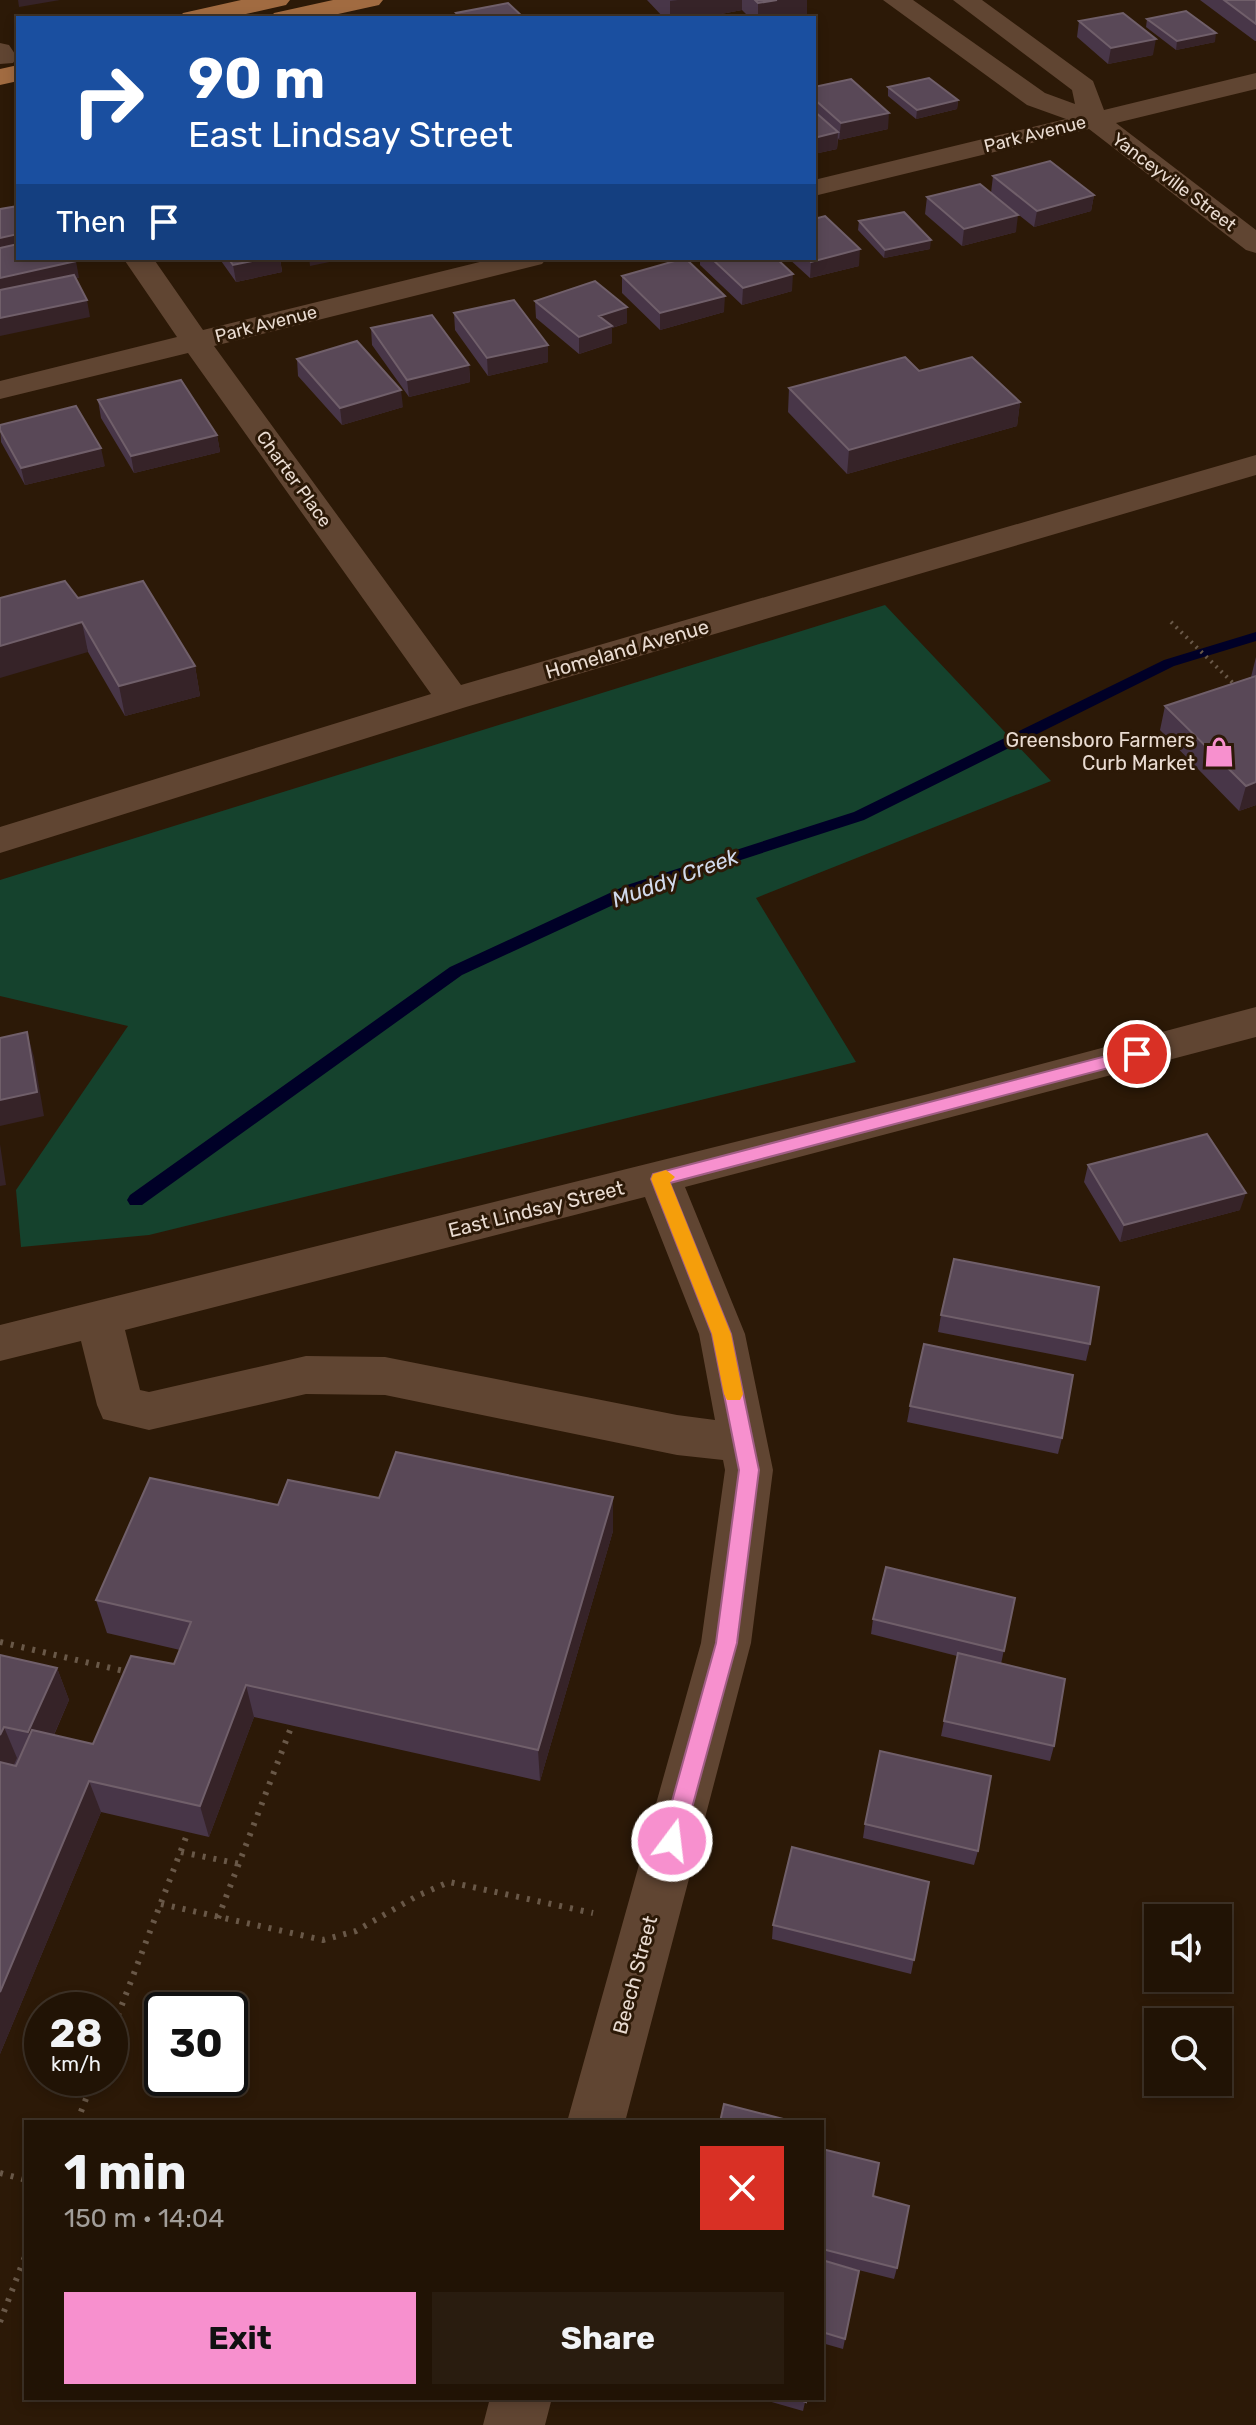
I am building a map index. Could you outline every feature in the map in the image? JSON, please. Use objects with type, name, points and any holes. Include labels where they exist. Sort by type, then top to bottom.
[{"type":"main road","points":[[201,16],[277,0]]},
{"type":"main road","points":[[293,16],[370,0]]},
{"type":"street","name":"Yanceyville Street","points":[[896,0],[1036,99],[1093,119],[1256,244]]},
{"type":"street","name":"Yanceyville Street","points":[[966,0],[1084,87],[1093,119]]},
{"type":"street","name":"Park Avenue","points":[[816,188],[1256,81]]},
{"type":"street","name":"Charter Place","points":[[139,260],[453,699]]},
{"type":"street","name":"Park Avenue","points":[[0,390],[524,260]]},
{"type":"street","name":"Homeland Avenue","points":[[0,840],[453,699],[1256,465]]},
{"type":"street","name":"East Lindsay Street","points":[[0,1343],[660,1179],[1256,1022]]},
{"type":"street","name":"Beech Street","points":[[597,2120],[726,1643],[749,1470],[722,1334],[660,1179]]},
{"type":"street","points":[[99,1318],[120,1405],[149,1411],[306,1375],[385,1376],[677,1435],[743,1443]]},
{"type":"street","points":[[514,2425],[520,2400]]},
{"type":"path","points":[[1171,622],[1242,692]]},
{"type":"path","points":[[0,1642],[130,1673]]},
{"type":"path","points":[[218,1918],[292,1725]]},
{"type":"path","points":[[127,1992],[188,1832]]},
{"type":"path","points":[[181,1852],[240,1864]]},
{"type":"path","points":[[161,1904],[323,1940],[344,1938],[426,1888],[449,1882],[648,1926]]},
{"type":"path","points":[[78,2120],[87,2096]]},
{"type":"path","points":[[0,2173],[24,2179]]},
{"type":"path","points":[[0,2322],[24,2259]]},
{"type":"green space","points":[[885,605],[1051,781],[756,898],[856,1062],[149,1235],[21,1247],[16,1190],[128,1026],[0,996],[0,880]]},
{"type":"building","points":[[1224,0],[1256,0],[1256,24]]},
{"type":"building","points":[[508,3],[522,16],[459,16],[456,13]]},
{"type":"building","points":[[1186,11],[1216,33],[1177,41],[1147,19]]},
{"type":"building","points":[[1123,13],[1156,39],[1111,48],[1079,21]]},
{"type":"building","points":[[929,78],[958,100],[917,110],[888,87]]},
{"type":"building","points":[[851,79],[889,113],[841,123],[816,101],[816,87]]},
{"type":"building","points":[[816,113],[838,132],[816,138]]},
{"type":"building","points":[[1050,161],[1094,195],[1037,211],[993,176]]},
{"type":"building","points":[[980,184],[1018,215],[964,229],[927,197]]},
{"type":"building","points":[[16,206],[16,234],[0,238],[0,209]]},
{"type":"building","points":[[904,212],[931,240],[885,250],[859,221]]},
{"type":"building","points":[[825,216],[860,249],[811,262],[809,260],[816,260],[816,218]]},
{"type":"building","points":[[16,244],[16,260],[76,261],[0,278],[0,248]]},
{"type":"building","points":[[229,260],[257,260],[233,265]]},
{"type":"building","points":[[687,260],[725,296],[660,313],[622,276]]},
{"type":"building","points":[[713,260],[778,260],[793,274],[743,288]]},
{"type":"building","points":[[74,275],[87,300],[0,318],[0,290]]},
{"type":"building","points":[[595,281],[627,307],[599,316],[612,326],[579,337],[535,301]]},
{"type":"building","points":[[514,300],[548,345],[487,358],[454,313]]},
{"type":"building","points":[[432,315],[469,365],[407,380],[371,328]]},
{"type":"building","points":[[357,341],[401,390],[340,408],[297,359]]},
{"type":"building","points":[[905,357],[919,371],[972,357],[1020,402],[849,450],[789,388]]},
{"type":"building","points":[[181,380],[217,435],[131,456],[98,400]]},
{"type":"building","points":[[76,406],[101,448],[21,468],[0,425]]},
{"type":"building","points":[[65,581],[78,598],[143,581],[195,666],[119,686],[82,622],[0,646],[0,598]]},
{"type":"building","points":[[1256,676],[1256,782],[1246,786],[1165,706]]},
{"type":"building","points":[[27,1032],[37,1092],[0,1100],[0,1038]]},
{"type":"building","points":[[1207,1134],[1246,1193],[1124,1225],[1088,1165]]},
{"type":"building","points":[[954,1259],[1099,1287],[1090,1344],[941,1315]]},
{"type":"building","points":[[924,1344],[1073,1375],[1062,1438],[910,1406]]},
{"type":"building","points":[[396,1452],[613,1497],[538,1750],[246,1685],[200,1806],[89,1781],[0,1992],[0,1762],[16,1766],[32,1730],[93,1744],[131,1656],[174,1664],[191,1622],[96,1600],[150,1478],[278,1505],[288,1480],[379,1498]]},
{"type":"building","points":[[886,1567],[1015,1598],[1004,1651],[873,1619]]},
{"type":"building","points":[[958,1653],[1065,1679],[1054,1746],[944,1721]]},
{"type":"building","points":[[0,1655],[57,1668],[28,1732],[4,1727],[0,1735]]},
{"type":"building","points":[[880,1751],[991,1776],[978,1851],[865,1824]]},
{"type":"building","points":[[792,1847],[929,1882],[914,1960],[773,1925]]},
{"type":"building","points":[[724,2104],[787,2120],[720,2120]]},
{"type":"building","points":[[824,2149],[879,2163],[873,2196],[909,2206],[897,2268],[824,2250]]},
{"type":"building","points":[[824,2261],[859,2271],[845,2339],[824,2333]]},
{"type":"waterway","name":"Muddy Creek","points":[[136,1200],[456,971],[633,889],[859,816],[1169,663],[1256,636]]},
{"type":"slow traffic","points":[[666,1177],[660,1179],[722,1334],[734,1394]]},
{"type":"place","name":"Greensboro Farmers Curb Market","points":[[1219,752]]},
{"type":"route","points":[[672,1841],[726,1643],[749,1470],[722,1334],[660,1179],[1137,1054]]}]
